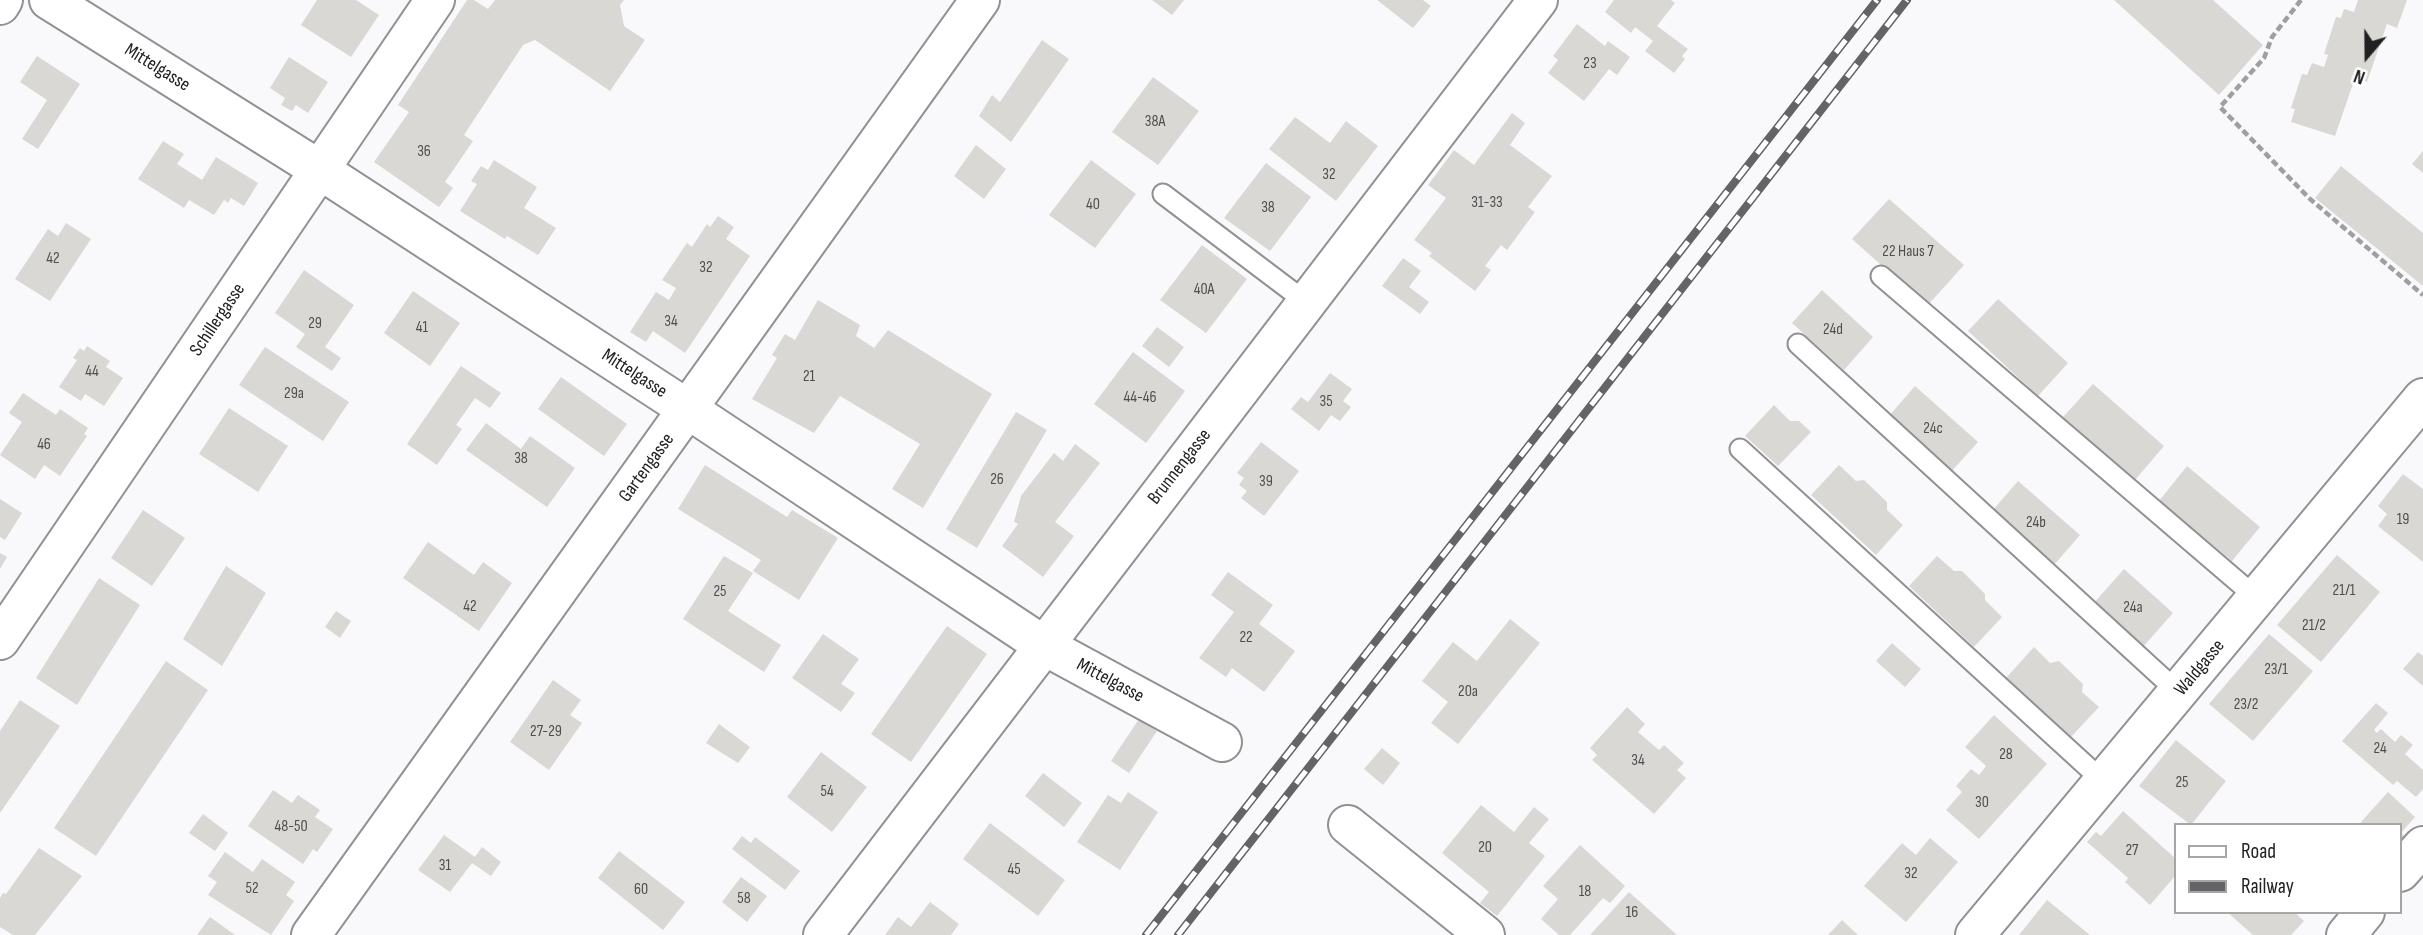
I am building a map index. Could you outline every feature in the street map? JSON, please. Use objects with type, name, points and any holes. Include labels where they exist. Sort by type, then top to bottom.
[{"type":"street","points":[[0,5],[3,0]]},
{"type":"street","name":"Mittelgasse","points":[[49,0],[320,170],[1043,645],[1222,742]]},
{"type":"street","name":"Schillergasse","points":[[0,640],[435,0]]},
{"type":"street","name":"Gartengasse","points":[[312,935],[980,0]]},
{"type":"street","name":"Brunnengasse","points":[[824,935],[1538,0]]},
{"type":"street","name":"Waldgasse","points":[[1975,935],[2423,398]]},
{"type":"street","points":[[1348,825],[1485,935]]},
{"type":"street","points":[[2402,870],[2423,846]]},
{"type":"street","points":[[2346,935],[2363,914]]},
{"type":"lane","points":[[1163,194],[1306,302]]},
{"type":"lane","points":[[1881,276],[2258,599]]},
{"type":"lane","points":[[1798,344],[2179,693]]},
{"type":"lane","points":[[1740,449],[2104,782]]},
{"type":"path","points":[[2301,0],[2272,37],[2264,58],[2220,107],[2310,199],[2423,295]]},
{"type":"building","points":[[317,0],[356,0],[379,15],[351,57],[301,25]]},
{"type":"building","points":[[467,0],[474,0],[488,9],[495,0],[624,0],[620,5],[624,26],[645,40],[610,91],[535,40],[523,45],[464,135],[473,141],[445,182],[453,188],[439,207],[374,162],[409,112],[398,105]]},
{"type":"building","points":[[1152,0],[1184,0],[1172,15]]},
{"type":"building","points":[[1377,0],[1423,0],[1431,6],[1413,28]]},
{"type":"building","points":[[1614,0],[1671,0],[1675,3],[1657,26],[1688,49],[1682,56],[1685,59],[1674,73],[1645,51],[1653,41],[1635,27],[1631,33],[1605,12]]},
{"type":"building","points":[[2114,0],[2213,0],[2263,45],[2219,95]]},
{"type":"building","points":[[2358,0],[2407,0],[2397,28],[2387,24],[2367,82],[2355,78],[2335,136],[2291,122],[2295,109],[2291,108],[2302,74],[2307,75],[2312,63],[2324,67],[2328,55],[2324,54],[2336,17],[2341,18],[2344,9],[2354,12]]},
{"type":"building","points":[[1577,24],[1605,46],[1608,41],[1630,57],[1617,75],[1609,69],[1584,101],[1548,73],[1558,60],[1553,56]]},
{"type":"building","points":[[1042,40],[1069,59],[1011,142],[979,116],[992,95],[1000,102]]},
{"type":"building","points":[[37,56],[80,84],[38,149],[22,139],[47,100],[20,82]]},
{"type":"building","points":[[289,57],[328,82],[308,113],[296,105],[292,111],[281,105],[285,98],[270,88]]},
{"type":"building","points":[[1153,77],[1199,111],[1158,165],[1112,132]]},
{"type":"building","points":[[1512,113],[1525,123],[1510,145],[1552,176],[1528,207],[1535,212],[1507,250],[1501,245],[1485,266],[1491,270],[1475,291],[1429,256],[1432,253],[1414,240],[1446,198],[1428,185],[1454,150],[1474,165]]},
{"type":"building","points":[[1295,117],[1330,143],[1346,121],[1378,146],[1336,201],[1269,149]]},
{"type":"building","points":[[163,141],[184,154],[177,164],[202,180],[216,157],[258,183],[244,206],[231,198],[228,203],[224,200],[214,215],[189,200],[184,208],[138,179]]},
{"type":"building","points":[[976,145],[1006,169],[984,199],[954,176]]},
{"type":"building","points":[[2423,151],[2423,173],[2412,164]]},
{"type":"building","points":[[494,160],[537,187],[524,208],[556,228],[538,255],[507,236],[505,239],[460,211],[477,184],[471,181],[481,166],[488,170]]},
{"type":"building","points":[[1091,160],[1136,194],[1095,248],[1049,215]]},
{"type":"building","points":[[1266,163],[1311,197],[1270,251],[1224,218]]},
{"type":"building","points":[[2341,166],[2423,233],[2423,286],[2315,198]]},
{"type":"building","points":[[1889,199],[1964,265],[1927,306],[1852,239]]},
{"type":"building","points":[[718,216],[734,227],[726,239],[750,256],[685,353],[653,331],[646,342],[630,332],[656,292],[669,300],[676,288],[662,280],[687,243],[692,247],[707,224],[710,227]]},
{"type":"building","points":[[66,223],[91,239],[50,301],[15,279],[48,229],[58,236]]},
{"type":"building","points":[[1202,245],[1247,279],[1206,333],[1160,300]]},
{"type":"building","points":[[1403,258],[1421,271],[1409,287],[1429,302],[1420,314],[1382,286]]},
{"type":"building","points":[[304,270],[354,305],[325,347],[341,358],[332,371],[296,347],[305,334],[275,313]]},
{"type":"building","points":[[1822,290],[1873,337],[1844,370],[1792,323]]},
{"type":"building","points":[[413,291],[460,323],[430,366],[384,333]]},
{"type":"building","points":[[1998,299],[2068,363],[2038,396],[1968,331]]},
{"type":"building","points":[[818,300],[860,325],[856,336],[874,348],[888,330],[992,394],[923,508],[892,489],[920,444],[840,396],[814,433],[752,399],[777,358],[772,355],[785,334],[795,340]]},
{"type":"building","points":[[1157,327],[1184,347],[1169,367],[1142,346]]},
{"type":"building","points":[[87,346],[110,361],[106,367],[123,378],[104,406],[85,394],[81,401],[59,387],[77,360],[73,358],[80,348],[84,351]]},
{"type":"building","points":[[265,347],[349,402],[323,441],[239,385]]},
{"type":"building","points":[[1133,352],[1185,391],[1146,443],[1094,404]]},
{"type":"building","points":[[461,366],[501,393],[490,408],[475,398],[456,425],[462,429],[437,465],[407,444]]},
{"type":"building","points":[[1330,373],[1352,389],[1343,401],[1351,407],[1340,421],[1331,415],[1319,431],[1291,409],[1301,397],[1308,402]]},
{"type":"building","points":[[561,377],[627,424],[604,456],[538,409]]},
{"type":"building","points":[[2093,384],[2164,446],[2135,480],[2063,417]]},
{"type":"building","points":[[1915,386],[1978,442],[1951,472],[1889,416]]},
{"type":"building","points":[[23,393],[56,415],[60,409],[88,428],[84,434],[87,436],[60,476],[44,465],[35,479],[0,455],[22,422],[9,413]]},
{"type":"building","points":[[1774,405],[1790,421],[1799,421],[1811,432],[1778,466],[1745,436]]},
{"type":"building","points":[[229,408],[288,446],[258,492],[199,454]]},
{"type":"building","points":[[1016,412],[1047,430],[977,548],[946,529]]},
{"type":"building","points":[[486,423],[521,449],[530,436],[575,468],[547,507],[466,450]]},
{"type":"building","points":[[1261,442],[1299,471],[1264,516],[1241,498],[1247,491],[1239,485],[1244,478],[1237,473]]},
{"type":"building","points":[[1075,444],[1100,463],[1055,522],[1074,536],[1043,577],[1002,546],[1018,524],[1014,522],[1021,496],[1054,453],[1063,461]]},
{"type":"building","points":[[705,465],[787,517],[792,510],[838,538],[799,600],[753,571],[761,560],[678,509]]},
{"type":"building","points":[[1839,465],[1856,481],[1864,480],[1887,502],[1887,510],[1903,525],[1876,555],[1811,495]]},
{"type":"building","points":[[2187,466],[2260,527],[2232,561],[2159,501]]},
{"type":"building","points":[[2403,474],[2423,489],[2423,562],[2378,526],[2387,514],[2378,506]]},
{"type":"building","points":[[2018,481],[2080,535],[2054,565],[1992,511]]},
{"type":"building","points":[[0,499],[22,513],[5,540],[0,537]]},
{"type":"building","points":[[143,510],[185,538],[152,586],[111,558]]},
{"type":"building","points":[[428,542],[474,575],[483,562],[512,583],[479,631],[403,578]]},
{"type":"building","points":[[0,553],[7,557],[0,569]]},
{"type":"building","points":[[2337,555],[2380,592],[2321,662],[2277,625]]},
{"type":"building","points":[[724,556],[753,573],[728,611],[781,645],[764,672],[683,619]]},
{"type":"building","points":[[1937,556],[1954,571],[1962,571],[1985,594],[1985,600],[2002,617],[1974,647],[1909,586]]},
{"type":"building","points":[[226,566],[266,593],[222,666],[183,639]]},
{"type":"building","points":[[2124,569],[2173,613],[2142,648],[2093,604]]},
{"type":"building","points":[[1228,572],[1273,605],[1259,624],[1295,651],[1264,692],[1232,668],[1226,677],[1199,658],[1234,612],[1211,595]]},
{"type":"building","points":[[99,578],[140,605],[77,705],[36,678]]},
{"type":"building","points":[[336,611],[351,621],[340,638],[325,627]]},
{"type":"building","points":[[1510,619],[1540,643],[1458,744],[1431,723],[1448,702],[1422,681],[1453,642],[1477,661]]},
{"type":"building","points":[[947,626],[987,654],[911,762],[871,734]]},
{"type":"building","points":[[823,634],[859,659],[841,684],[855,693],[841,712],[792,678]]},
{"type":"building","points":[[2269,634],[2313,671],[2253,741],[2209,704]]},
{"type":"building","points":[[1892,643],[1921,669],[1905,687],[1876,661]]},
{"type":"building","points":[[2034,647],[2050,663],[2059,661],[2083,684],[2082,692],[2099,707],[2070,738],[2006,678]]},
{"type":"building","points":[[2418,652],[2423,656],[2423,686],[2403,669]]},
{"type":"building","points":[[166,661],[208,690],[96,856],[54,828]]},
{"type":"building","points":[[553,680],[581,700],[570,715],[582,723],[549,770],[510,742]]},
{"type":"building","points":[[20,700],[60,726],[0,813],[0,731]]},
{"type":"building","points":[[2376,703],[2388,713],[2374,730],[2377,733],[2381,729],[2395,742],[2401,735],[2413,745],[2405,754],[2423,770],[2423,789],[2416,797],[2397,781],[2393,785],[2342,741]]},
{"type":"building","points":[[1627,707],[1645,724],[1638,732],[1659,750],[1664,745],[1684,763],[1677,770],[1686,778],[1654,814],[1592,760],[1597,755],[1590,748]]},
{"type":"building","points":[[1994,715],[2047,764],[1979,839],[1946,810],[1962,792],[1956,786],[1971,769],[1979,775],[1986,766],[1965,747]]},
{"type":"building","points":[[1139,719],[1157,731],[1129,773],[1111,761]]},
{"type":"building","points":[[719,724],[750,747],[738,763],[706,743]]},
{"type":"building","points":[[2176,740],[2226,781],[2193,823],[2188,823],[2139,786]]},
{"type":"building","points":[[1382,748],[1400,763],[1383,785],[1364,769]]},
{"type":"building","points":[[821,752],[867,787],[832,832],[787,797]]},
{"type":"building","points":[[1043,773],[1082,803],[1064,827],[1025,796]]},
{"type":"building","points":[[273,790],[292,803],[298,795],[320,810],[315,817],[333,829],[317,852],[313,849],[303,864],[248,826]]},
{"type":"building","points":[[1128,792],[1158,812],[1120,870],[1077,842],[1108,795],[1121,803]]},
{"type":"building","points":[[2388,792],[2415,817],[2402,832],[2402,823],[2361,822]]},
{"type":"building","points":[[1481,805],[1514,832],[1534,807],[1549,819],[1529,843],[1545,856],[1497,916],[1480,903],[1489,892],[1442,853]]},
{"type":"building","points":[[2123,811],[2174,857],[2174,877],[2150,905],[2125,882],[2128,878],[2087,842],[2096,832],[2101,836]]},
{"type":"building","points":[[203,814],[228,833],[215,851],[189,833]]},
{"type":"building","points":[[990,823],[1065,880],[1038,916],[963,859]]},
{"type":"building","points":[[444,835],[475,857],[482,847],[501,862],[491,876],[472,863],[450,892],[418,870]]},
{"type":"building","points":[[742,836],[751,843],[755,837],[800,871],[785,890],[732,849]]},
{"type":"building","points":[[1930,838],[1958,862],[1906,922],[1864,886],[1902,843],[1916,855]]},
{"type":"building","points":[[1580,845],[1625,886],[1610,903],[1603,898],[1570,935],[1559,935],[1541,919],[1558,899],[1543,886]]},
{"type":"building","points":[[39,848],[82,876],[35,935],[13,935],[0,927],[0,898],[3,893],[6,894]]},
{"type":"building","points":[[619,851],[685,902],[663,930],[598,878]]},
{"type":"building","points":[[225,852],[253,872],[262,859],[295,882],[286,895],[294,901],[271,935],[208,895],[217,882],[208,876]]},
{"type":"building","points":[[741,877],[767,896],[747,922],[722,902]]},
{"type":"building","points":[[1629,892],[1677,935],[1590,935]]},
{"type":"building","points":[[2047,900],[2090,935],[2019,935]]},
{"type":"building","points":[[930,902],[959,924],[951,935],[885,935],[898,917],[911,927]]},
{"type":"building","points":[[2229,914],[2296,914],[2304,921],[2291,935],[2253,935]]},
{"type":"building","points":[[210,917],[235,935],[197,935]]},
{"type":"building","points":[[1842,920],[1858,935],[1828,935]]},
{"type":"railway","points":[[1146,935],[1877,0]]},
{"type":"railway","points":[[1178,935],[1907,0]]}]
